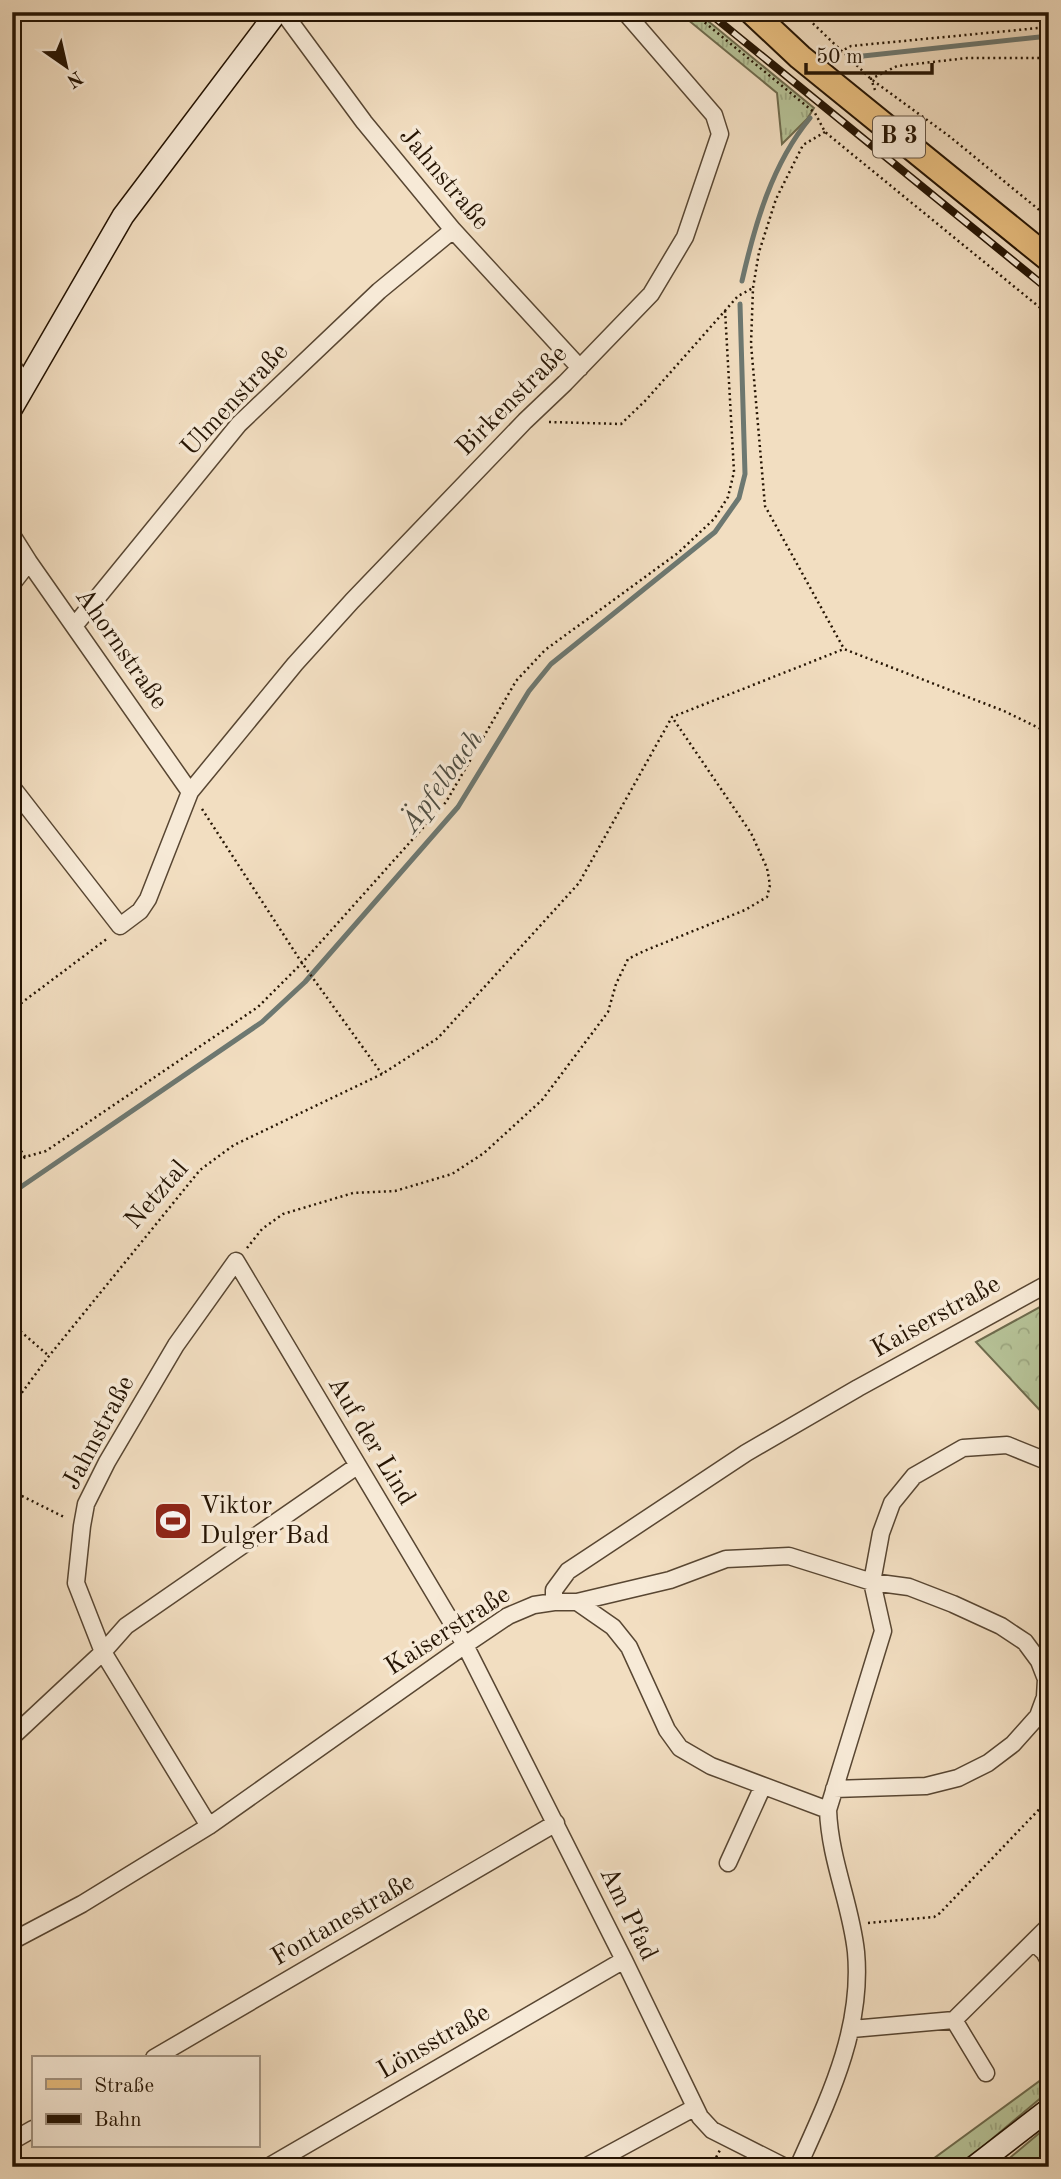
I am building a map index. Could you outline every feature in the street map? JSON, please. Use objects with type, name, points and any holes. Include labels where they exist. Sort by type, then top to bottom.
[{"type":"main road","name":"B 3","points":[[752,12],[800,57],[1049,259]]},
{"type":"street","points":[[12,408],[123,216],[277,12]]},
{"type":"street","name":"Jahnstraße","points":[[283,12],[364,122],[453,230],[580,368]]},
{"type":"street","name":"Birkenstraße","points":[[120,926],[140,911],[148,899],[190,792],[303,655],[525,421],[651,294],[685,237],[720,134],[714,115],[625,12]]},
{"type":"street","name":"Ulmenstraße","points":[[75,625],[239,424],[379,291],[453,230]]},
{"type":"street","points":[[12,365],[26,386]]},
{"type":"street","name":"Ahornstraße","points":[[12,535],[190,792]]},
{"type":"street","points":[[12,584],[29,562]]},
{"type":"street","points":[[12,787],[120,926]]},
{"type":"street","name":"Jahnstraße","points":[[209,1826],[103,1652],[76,1583],[86,1504],[107,1462],[176,1345],[236,1261]]},
{"type":"street","name":"Auf der Lind","points":[[236,1261],[465,1645]]},
{"type":"street","name":"Kaiserstraße","points":[[12,1941],[82,1904],[209,1826],[508,1616],[534,1605],[554,1602],[554,1590],[568,1571],[746,1453],[1049,1283]]},
{"type":"street","points":[[798,2167],[833,2089],[852,2029],[856,1951],[834,1863],[828,1810],[883,1631],[872,1583],[881,1533],[888,1513],[892,1503],[914,1476],[962,1448],[1007,1445],[1049,1462]]},
{"type":"street","points":[[12,1737],[103,1652],[126,1626],[357,1466]]},
{"type":"street","points":[[554,1602],[577,1602],[670,1580],[726,1559],[789,1556],[872,1583],[909,1587],[1001,1626],[1025,1642],[1039,1661],[1047,1679],[1041,1706],[1028,1730],[1002,1754],[958,1778],[926,1786],[834,1789]]},
{"type":"street","points":[[577,1602],[612,1627],[629,1647],[667,1730],[680,1748],[711,1766],[828,1810]]},
{"type":"street","name":"Am Pfad","points":[[465,1645],[624,1960],[694,2108],[712,2130],[785,2167]]},
{"type":"street","points":[[728,1863],[763,1786]]},
{"type":"street","name":"Fontanestraße","points":[[157,2056],[556,1823]]},
{"type":"street","points":[[852,2029],[954,2020],[1049,1926]]},
{"type":"street","points":[[1034,1943],[1049,1961]]},
{"type":"street","name":"Lönsstraße","points":[[268,2167],[624,1960]]},
{"type":"street","points":[[954,2020],[986,2073]]},
{"type":"street","points":[[585,2167],[694,2108]]},
{"type":"street","points":[[974,2167],[1049,2109]]},
{"type":"street","points":[[12,2141],[32,2130]]},
{"type":"lane","points":[[746,2167],[755,2150]]},
{"type":"path","points":[[692,12],[815,113],[825,132],[1049,315]]},
{"type":"path","points":[[801,12],[871,79],[949,136],[1049,218]]},
{"type":"path","points":[[840,51],[851,46],[1049,27]]},
{"type":"path","points":[[871,79],[897,66],[967,58],[1049,58]]},
{"type":"path","points":[[825,132],[803,145],[776,199],[759,252],[753,288],[751,344],[765,506],[844,649],[1004,711],[1041,729],[1049,739]]},
{"type":"path","points":[[525,421],[621,424],[646,400],[724,310],[738,296],[753,288]]},
{"type":"path","points":[[12,1170],[25,1157],[46,1151],[258,1007],[302,963],[446,802],[516,681],[545,650],[678,553],[714,519],[729,497],[734,472],[724,310]]},
{"type":"path","points":[[236,1261],[262,1229],[283,1213],[353,1194],[395,1191],[452,1174],[484,1153],[542,1100],[567,1067],[608,1012],[616,984],[628,960],[745,910],[767,897],[770,885],[767,868],[751,833],[672,717],[844,649]]},
{"type":"path","name":"Netztal","points":[[12,1406],[48,1356],[200,1170],[234,1145],[382,1074],[438,1038],[579,883],[672,717]]},
{"type":"path","points":[[190,792],[302,963],[382,1074]]},
{"type":"path","points":[[12,1010],[120,926]]},
{"type":"path","points":[[12,1137],[25,1157]]},
{"type":"path","points":[[12,1324],[48,1356]]},
{"type":"path","points":[[12,1491],[82,1526]]},
{"type":"path","points":[[850,1924],[934,1917],[1049,1799]]},
{"type":"path","points":[[1044,2167],[1049,2163]]},
{"type":"green space","points":[[675,12],[697,12],[814,108],[782,144],[777,93]]},
{"type":"green space","points":[[1049,1302],[1049,1420],[976,1342]]},
{"type":"green space","points":[[1049,2074],[1049,2091],[955,2167],[922,2167]]},
{"type":"green space","points":[[1049,2125],[1049,2167],[999,2167]]},
{"type":"waterway","name":"Äpfelbach","points":[[858,60],[863,56],[1049,36]]},
{"type":"waterway","name":"Äpfelbach","points":[[742,281],[759,217],[775,175],[810,118]]},
{"type":"waterway","name":"Äpfelbach","points":[[12,1193],[262,1022],[305,982],[458,807],[529,691],[551,664],[715,532],[739,498],[745,474],[740,304]]},
{"type":"railway","points":[[708,12],[1049,290]]},
{"type":"place","name":"Viktor Dulger Bad","points":[[173,1521]]}]
